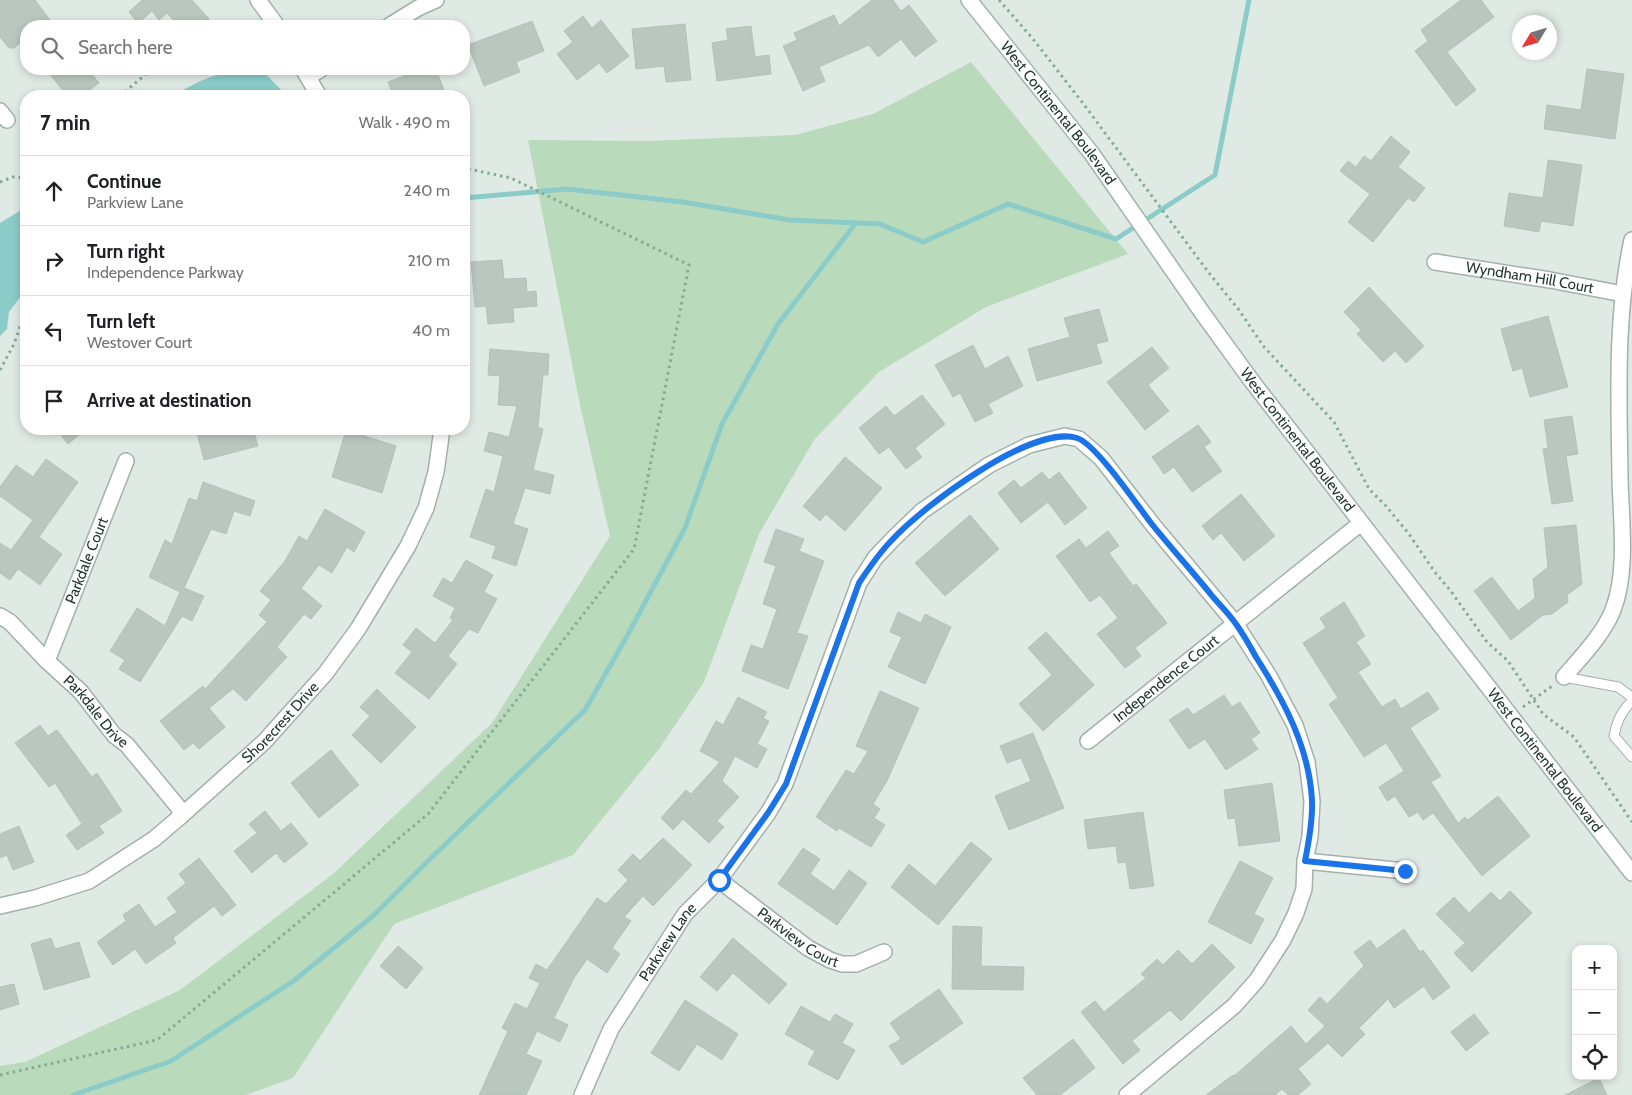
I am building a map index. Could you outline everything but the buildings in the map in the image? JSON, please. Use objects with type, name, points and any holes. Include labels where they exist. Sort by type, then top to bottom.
[{"type":"street","points":[[258,0],[273,20]]},
{"type":"street","points":[[399,20],[436,0]]},
{"type":"street","name":"West Continental Boulevard","points":[[969,0],[1092,154],[1164,259],[1251,380],[1632,873]]},
{"type":"street","points":[[306,75],[315,90]]},
{"type":"street","points":[[1564,677],[1598,636],[1613,610],[1622,574],[1618,359],[1624,294],[1632,240]]},
{"type":"street","name":"Wyndham Hill Court","points":[[1436,262],[1624,294]]},
{"type":"street","name":"Shorecrest Drive","points":[[0,906],[35,898],[89,881],[154,839],[264,742],[326,674],[358,629],[408,546],[426,508],[436,472],[441,435]]},
{"type":"street","name":"Parkview Lane","points":[[582,1095],[611,1029],[685,914],[719,880],[768,813],[786,784],[859,583],[875,558],[922,511],[989,465],[1029,445],[1065,436],[1079,438],[1102,458],[1152,525],[1236,623]]},
{"type":"street","name":"Parkdale Court","points":[[47,661],[126,460]]},
{"type":"street","name":"Independence Court","points":[[1088,741],[1361,523]]},
{"type":"street","name":"Parkdale Drive","points":[[0,616],[10,622],[47,661],[81,692],[114,735],[127,745],[179,808],[181,816]]},
{"type":"street","points":[[1127,1095],[1234,1006],[1257,980],[1283,940],[1296,913],[1304,889],[1305,861],[1310,837],[1312,801],[1307,762],[1295,725],[1236,623]]},
{"type":"street","points":[[1305,861],[1405,871]]},
{"type":"street","name":"Parkview Court","points":[[719,880],[808,948],[830,960],[842,964],[856,964],[884,952]]},
{"type":"lane","points":[[1564,677],[1618,687],[1632,697]]},
{"type":"lane","points":[[1632,701],[1622,710],[1614,736],[1632,757]]},
{"type":"path","points":[[999,0],[1033,39],[1239,310],[1264,347],[1334,422],[1369,489],[1409,534],[1487,642],[1508,661],[1542,714],[1574,737],[1632,822]]},
{"type":"path","points":[[127,90],[145,75]]},
{"type":"path","points":[[0,1075],[157,1040],[428,814],[634,549],[689,265],[511,178],[470,169]]},
{"type":"path","points":[[0,182],[13,177],[20,178]]},
{"type":"path","points":[[0,370],[14,344],[20,327]]},
{"type":"path","points":[[1510,717],[1564,677]]},
{"type":"green space","points":[[971,62],[1128,254],[986,307],[879,372],[814,440],[759,534],[704,682],[659,749],[573,855],[394,924],[293,1078],[246,1095],[0,1095],[0,1066],[25,1062],[180,990],[333,874],[492,723],[610,536],[580,405],[528,140],[648,141],[795,135],[873,114]]},
{"type":"water","points":[[217,75],[267,75],[281,90],[184,90]]},
{"type":"water","points":[[20,211],[20,297],[9,312],[7,329],[0,336],[0,223]]},
{"type":"waterway","points":[[470,197],[567,189],[683,202],[790,220],[880,224],[923,242],[1008,204],[1116,239],[1215,175],[1249,0]]},
{"type":"waterway","points":[[73,1095],[171,1061],[295,980],[374,915],[585,710],[685,528],[722,424],[778,324],[856,223]]},
{"type":"route","points":[[719,880],[768,813],[786,784],[859,583],[875,558],[922,511],[989,465],[1029,445],[1065,436],[1079,438],[1102,458],[1152,525],[1236,623],[1268,676],[1295,725],[1307,762],[1312,801],[1310,837],[1305,861],[1405,871]]}]
